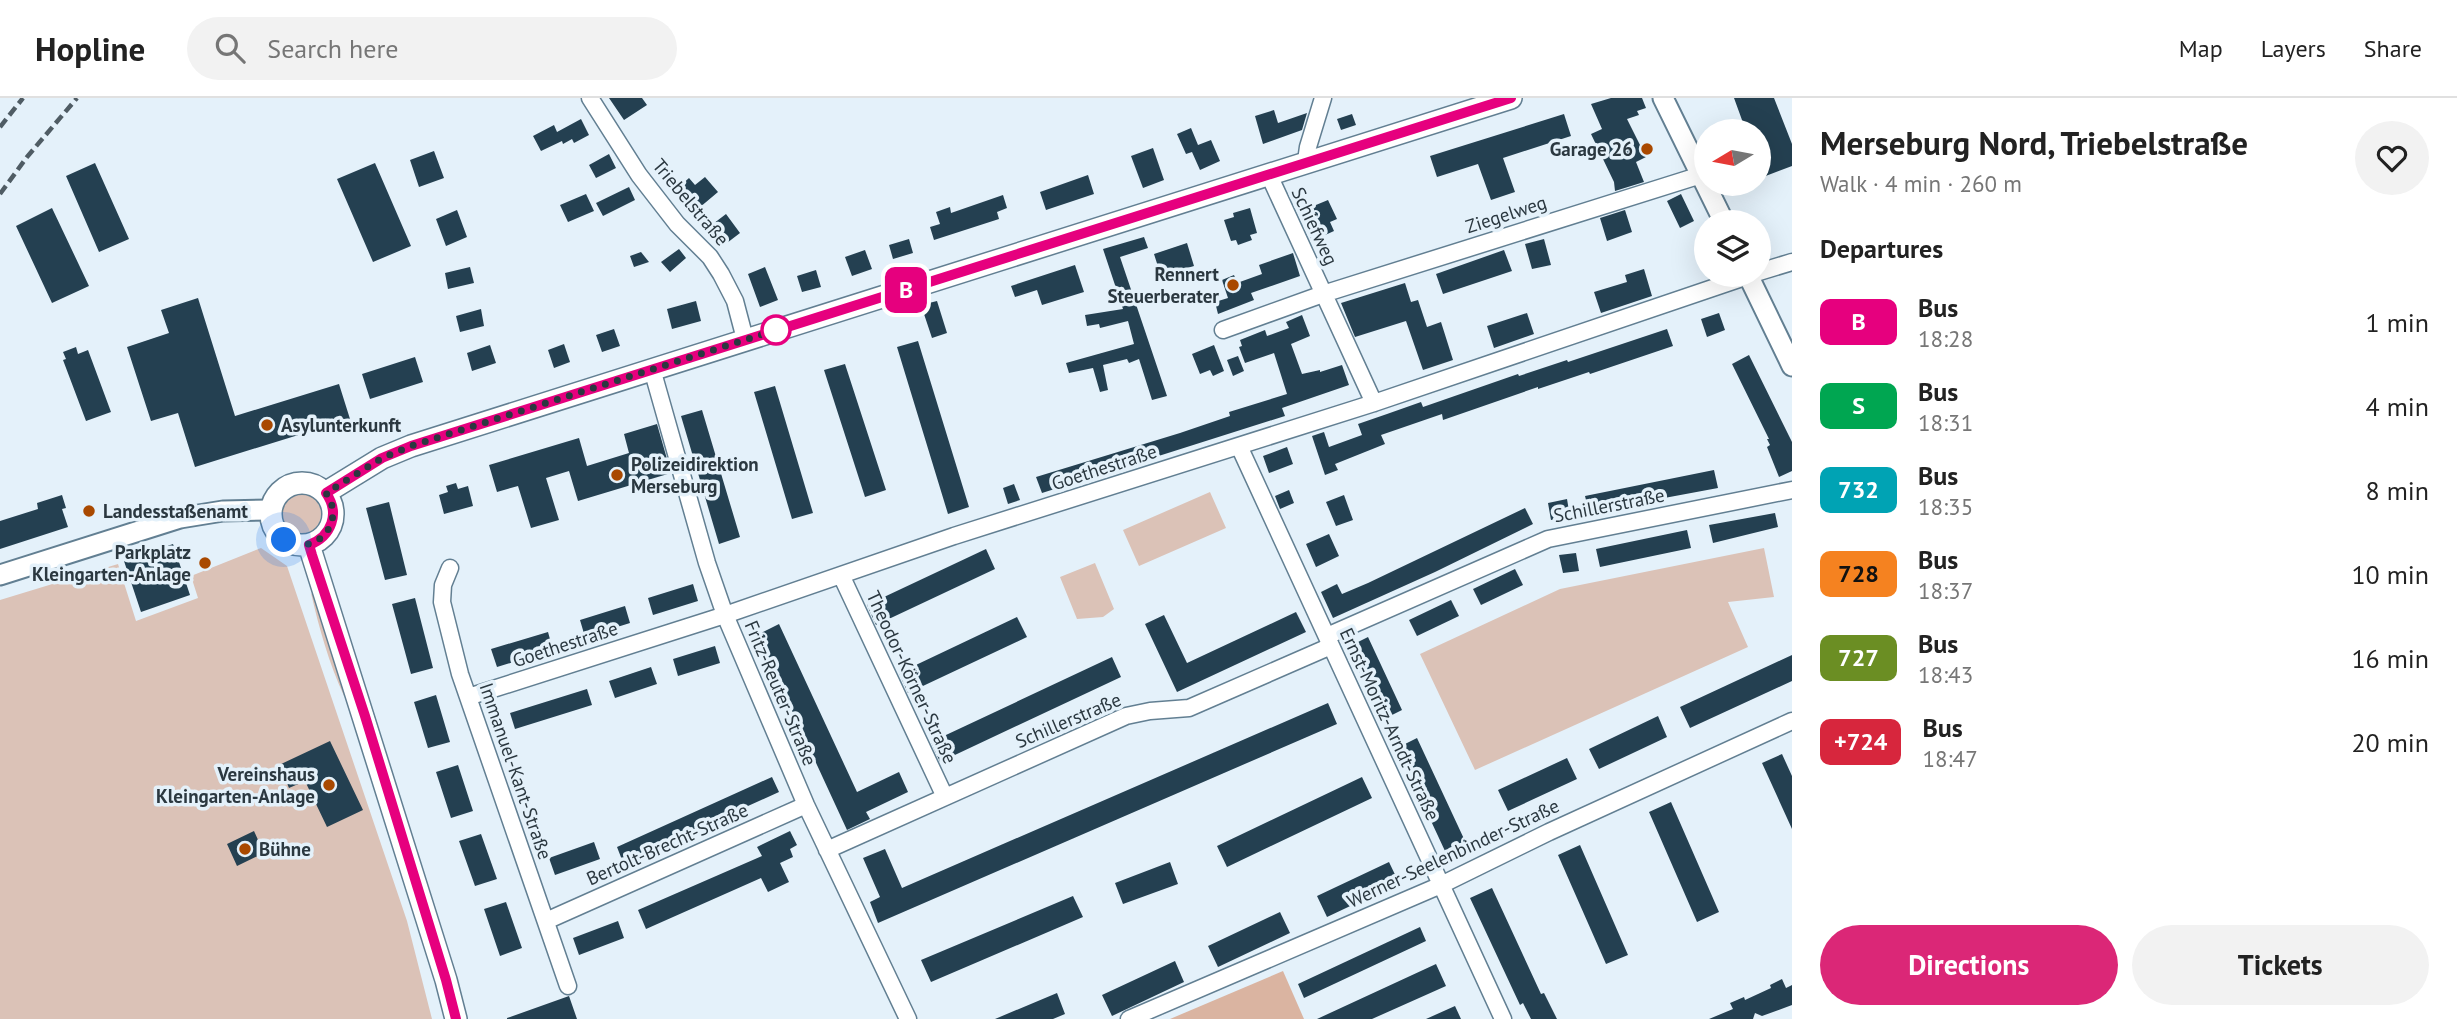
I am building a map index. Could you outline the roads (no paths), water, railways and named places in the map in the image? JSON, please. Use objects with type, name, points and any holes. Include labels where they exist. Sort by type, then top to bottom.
[{"type":"main road","points":[[326,493],[382,458],[411,446],[1511,98]]},
{"type":"main road","points":[[310,483],[326,493],[334,513],[331,527],[322,538],[309,545],[296,545],[284,540],[274,528],[271,510],[277,494],[292,484],[310,483]]},
{"type":"main road","points":[[309,545],[442,966],[456,1019]]},
{"type":"street","name":"Triebelstraße","points":[[590,98],[639,174],[677,224],[710,257],[721,274],[735,301],[745,339]]},
{"type":"street","name":"Schiefweg","points":[[1310,162],[1308,147],[1323,98]]},
{"type":"street","points":[[1663,98],[1694,161]]},
{"type":"street","name":"Schiefweg","points":[[1269,175],[1374,403]]},
{"type":"street","name":"Ziegelweg","points":[[1323,294],[1694,177]]},
{"type":"street","points":[[1771,268],[1792,262]]},
{"type":"street","name":"Goethestraße","points":[[468,697],[725,615],[954,536],[1374,403],[1714,287]]},
{"type":"street","points":[[1755,287],[1792,366]]},
{"type":"street","name":"Schiefweg","points":[[1223,330],[1323,294]]},
{"type":"street","name":"Fritz-Reuter-Straße","points":[[652,369],[725,615],[806,805],[908,1019]]},
{"type":"street","name":"Ernst-Moritz-Arndt-Straße","points":[[1239,446],[1503,1019]]},
{"type":"street","name":"Schillerstraße","points":[[827,850],[1126,716],[1189,708],[1548,539],[1792,490]]},
{"type":"street","points":[[0,575],[180,518],[223,511],[271,510]]},
{"type":"street","name":"Immanuel-Kant-Straße","points":[[450,568],[443,585],[442,602],[460,674],[568,986]]},
{"type":"street","name":"Theodor-Körner-Straße","points":[[841,575],[944,797]]},
{"type":"street","name":"Werner-Seelenbinder-Straße","points":[[1129,1019],[1441,885],[1549,832],[1792,721]]},
{"type":"street","name":"Bertolt-Brecht-Straße","points":[[546,920],[806,805]]},
{"type":"railway","points":[[0,127],[23,98]]},
{"type":"railway","points":[[0,194],[77,98]]},
{"type":"place","name":"Garage 26","points":[[1647,149]]},
{"type":"place","name":"Rennert Steuerberater","points":[[1233,285]]},
{"type":"place","name":"Asylunterkunft","points":[[267,425]]},
{"type":"place","name":"Polizeidirektion Merseburg","points":[[617,475]]},
{"type":"place","name":"Landesstaßenamt","points":[[89,511]]},
{"type":"place","name":"Parkplatz Kleingarten-Anlage","points":[[205,563]]},
{"type":"place","name":"Vereinshaus Kleingarten-Anlage","points":[[329,785]]},
{"type":"place","name":"Bühne","points":[[245,849]]}]
